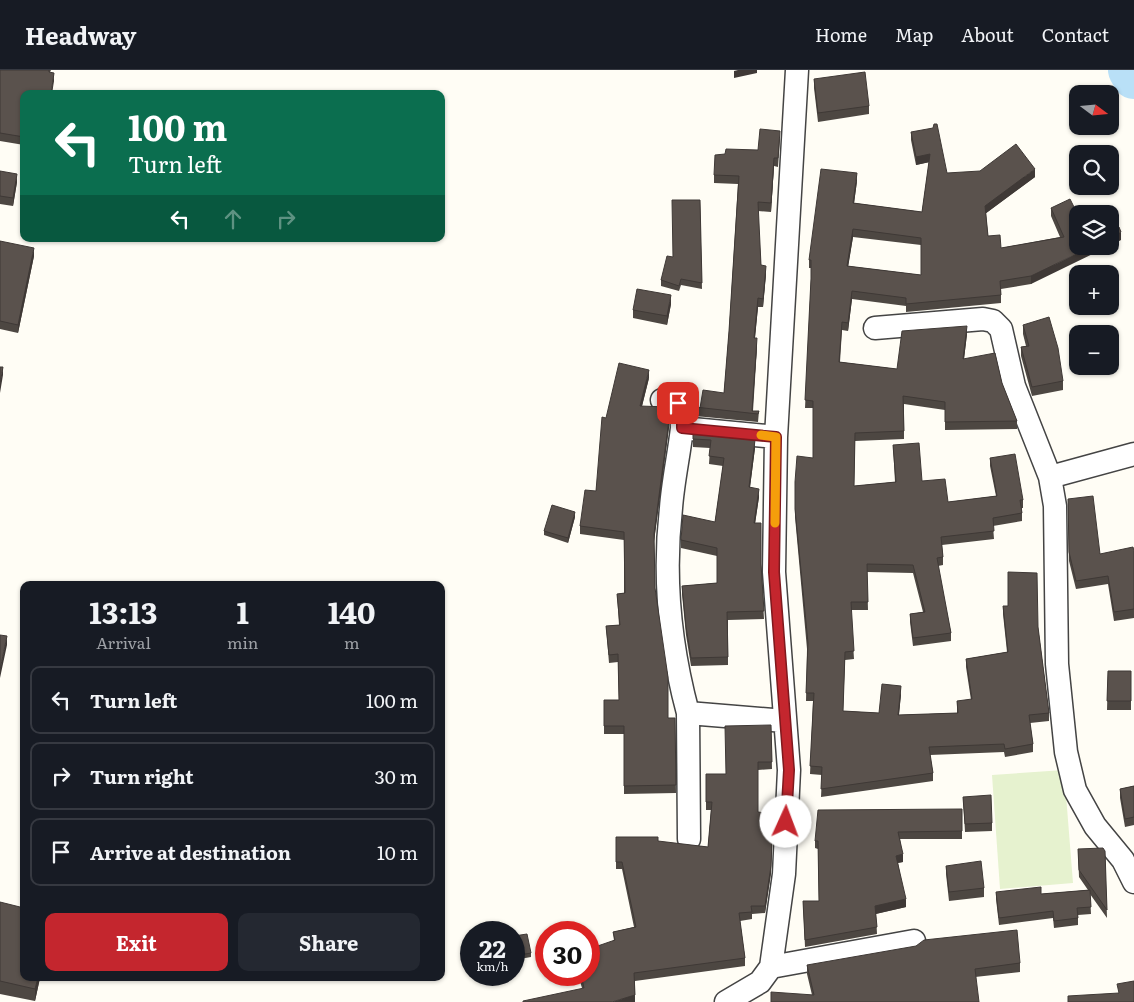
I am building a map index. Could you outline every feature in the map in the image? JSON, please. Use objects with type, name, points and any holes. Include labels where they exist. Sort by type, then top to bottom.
[{"type":"street","points":[[726,1002],[760,982],[771,966],[784,874],[789,770],[774,572],[776,437],[797,70]]},
{"type":"street","points":[[875,328],[973,319],[993,320],[1001,330],[1014,386],[1050,477],[1055,506],[1057,664],[1066,752],[1076,790],[1095,826],[1123,860],[1134,882]]},
{"type":"street","points":[[662,400],[678,403],[681,406],[682,428],[671,508],[667,570],[672,639],[678,675],[688,712],[689,839]]},
{"type":"street","points":[[682,428],[776,437]]},
{"type":"street","points":[[1050,477],[1134,454]]},
{"type":"street","points":[[688,712],[785,721]]},
{"type":"street","points":[[771,966],[914,940]]},
{"type":"green space","points":[[1064,770],[1073,883],[1000,889],[992,775]]},
{"type":"building","points":[[0,70],[49,70],[49,72],[54,73],[52,90],[20,90],[20,136],[0,133]]},
{"type":"building","points":[[865,72],[869,106],[818,113],[814,79]]},
{"type":"building","points":[[934,124],[937,124],[947,173],[980,171],[1016,144],[1035,169],[985,206],[988,236],[1000,235],[1001,248],[1064,237],[1051,208],[1070,199],[1073,205],[1069,205],[1069,255],[1074,255],[1031,276],[1000,281],[1001,295],[906,304],[906,298],[852,291],[848,323],[842,322],[839,362],[897,369],[902,331],[967,326],[963,359],[995,353],[1002,383],[1017,421],[945,422],[945,402],[903,396],[904,431],[855,433],[854,486],[896,482],[893,445],[919,443],[922,481],[945,479],[948,502],[997,496],[990,458],[1015,454],[1023,500],[1020,500],[1022,513],[993,518],[994,531],[941,537],[943,557],[937,558],[951,633],[913,638],[910,614],[925,612],[913,565],[867,564],[868,602],[851,602],[854,651],[845,652],[843,711],[879,713],[882,684],[901,686],[898,715],[958,713],[957,701],[972,699],[966,659],[1008,652],[1003,606],[1008,606],[1008,572],[1037,573],[1038,627],[1049,713],[1029,715],[1033,744],[1005,749],[1004,744],[929,747],[933,773],[821,789],[822,767],[810,766],[814,693],[806,693],[808,643],[795,509],[795,482],[797,456],[813,458],[813,401],[805,400],[811,279],[811,260],[809,260],[821,169],[857,173],[853,203],[922,212],[930,154],[916,157],[911,132],[933,128]],"holes":[[[853,229],[921,238],[921,275],[847,266]]]},
{"type":"building","points":[[760,129],[780,131],[778,158],[774,158],[771,203],[758,202],[761,265],[766,266],[763,299],[758,298],[754,338],[757,338],[752,411],[759,411],[758,414],[700,408],[703,390],[724,393],[739,176],[714,175],[715,155],[725,154],[726,149],[758,150]]},
{"type":"building","points":[[0,171],[17,174],[13,198],[0,196]]},
{"type":"building","points":[[672,200],[700,200],[702,283],[681,279],[679,286],[661,280],[667,256],[673,257]]},
{"type":"building","points":[[0,241],[34,248],[18,325],[0,321]]},
{"type":"building","points":[[637,289],[671,295],[667,316],[633,310]]},
{"type":"building","points":[[1049,317],[1058,348],[1063,381],[1032,387],[1021,347],[1029,346],[1023,325]]},
{"type":"building","points":[[619,363],[649,370],[640,406],[668,407],[669,420],[654,534],[655,588],[668,677],[668,718],[675,718],[676,785],[624,786],[624,726],[604,726],[604,700],[619,700],[618,654],[609,655],[606,626],[620,625],[617,594],[625,593],[624,532],[580,526],[585,490],[596,491],[602,417],[606,418]]},
{"type":"building","points":[[0,367],[3,367],[0,384]]},
{"type":"building","points":[[693,434],[755,440],[749,487],[759,489],[754,523],[761,523],[764,611],[727,612],[728,657],[691,658],[686,627],[682,586],[717,583],[717,548],[681,540],[683,515],[715,522],[724,458],[709,456],[711,440],[693,439]]},
{"type":"building","points":[[1093,496],[1100,554],[1133,547],[1134,609],[1114,612],[1108,576],[1076,581],[1069,552],[1068,499]]},
{"type":"building","points":[[552,505],[575,512],[568,538],[544,531]]},
{"type":"building","points":[[0,635],[7,636],[0,670]]},
{"type":"building","points":[[1108,671],[1131,671],[1131,701],[1107,701]]},
{"type":"building","points":[[771,725],[772,762],[758,762],[758,812],[773,814],[771,866],[765,906],[751,906],[752,912],[739,913],[745,958],[634,973],[635,995],[612,1002],[523,1002],[584,988],[584,986],[600,986],[600,945],[615,940],[613,932],[636,927],[622,862],[616,862],[616,837],[658,837],[658,841],[708,847],[712,802],[706,802],[706,774],[726,774],[725,726]]},
{"type":"building","points":[[1134,786],[1134,817],[1125,819],[1120,789]]},
{"type":"building","points":[[991,795],[992,823],[965,824],[963,797]]},
{"type":"building","points":[[962,809],[962,831],[898,832],[903,854],[896,856],[906,899],[875,906],[877,927],[805,940],[803,901],[819,901],[818,841],[815,841],[818,810]]},
{"type":"building","points":[[1103,848],[1105,851],[1107,910],[1079,870],[1078,849]]},
{"type":"building","points":[[981,861],[984,888],[949,892],[946,866]]},
{"type":"building","points":[[1041,887],[1041,894],[1090,890],[1091,907],[1077,908],[1078,918],[1054,921],[1053,911],[999,918],[996,892]]},
{"type":"building","points":[[0,902],[20,907],[20,981],[37,981],[35,989],[0,981]]},
{"type":"building","points":[[1017,930],[1020,963],[975,969],[979,1002],[771,1002],[771,992],[814,995],[807,965],[916,946],[924,940]]},
{"type":"building","points":[[525,934],[527,934],[531,953],[525,954]]},
{"type":"building","points":[[1134,981],[1134,1002],[1068,1002],[1068,996],[1119,993],[1117,984]]},
{"type":"waterway","points":[[1130,70],[1134,77]]},
{"type":"slow traffic","points":[[761,435],[776,437],[775,523]]},
{"type":"route","points":[[678,403],[682,410],[682,428],[776,437],[774,572],[789,770],[786,822]]}]
